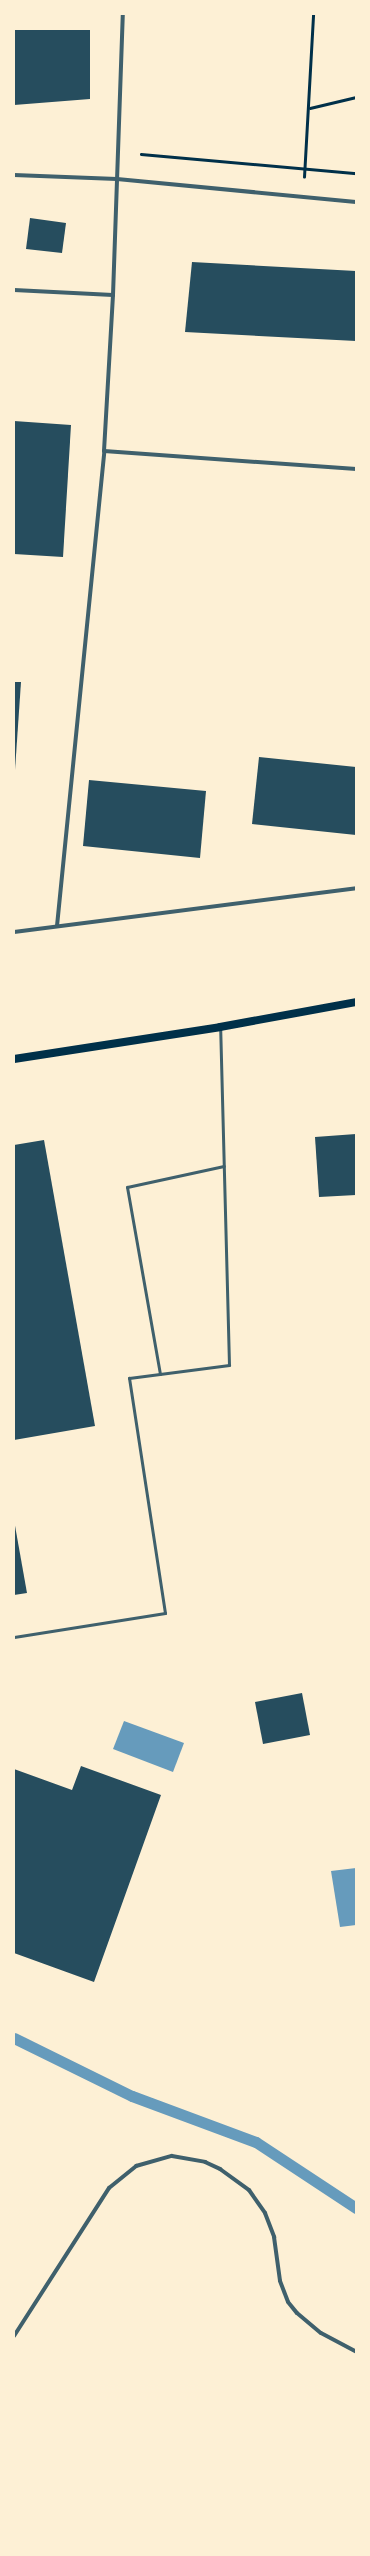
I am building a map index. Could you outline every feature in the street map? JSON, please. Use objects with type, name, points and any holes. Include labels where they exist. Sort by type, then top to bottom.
[{"type":"main road","points":[[14,1059],[220,1027],[356,1002]]},
{"type":"street","points":[[57,926],[104,451],[113,295],[123,14]]},
{"type":"street","points":[[14,175],[117,179],[356,202]]},
{"type":"street","points":[[14,290],[113,295]]},
{"type":"street","points":[[104,451],[356,469]]},
{"type":"street","points":[[14,932],[356,888]]},
{"type":"street","points":[[14,2336],[109,2188],[136,2166],[172,2156],[204,2162],[220,2169],[249,2190],[265,2213],[274,2237],[280,2281],[288,2302],[297,2313],[321,2333],[356,2352]]},
{"type":"lane","points":[[14,1637],[165,1613],[129,1378],[229,1365],[220,1027]]},
{"type":"lane","points":[[160,1374],[127,1187],[224,1166]]},
{"type":"path","points":[[303,196],[310,108],[313,14]]},
{"type":"path","points":[[310,108],[356,97]]},
{"type":"path","points":[[141,148],[140,156],[356,173]]},
{"type":"water","points":[[124,1721],[184,1743],[173,1772],[113,1749]]},
{"type":"water","points":[[356,1868],[356,1925],[340,1927],[331,1871]]},
{"type":"building","points":[[14,30],[90,30],[90,99],[14,105]]},
{"type":"building","points":[[30,218],[66,223],[62,253],[26,249]]},
{"type":"building","points":[[192,262],[356,271],[356,341],[185,332]]},
{"type":"building","points":[[14,421],[71,425],[63,557],[14,554]]},
{"type":"building","points":[[14,682],[21,682],[15,770],[14,770]]},
{"type":"building","points":[[259,757],[356,767],[356,835],[252,824]]},
{"type":"building","points":[[89,780],[206,791],[200,858],[83,846]]},
{"type":"building","points":[[356,1134],[356,1195],[319,1197],[315,1137]]},
{"type":"building","points":[[44,1140],[95,1426],[14,1440],[14,1145]]},
{"type":"building","points":[[14,1520],[27,1593],[14,1595]]},
{"type":"building","points":[[302,1693],[310,1735],[263,1744],[255,1702]]},
{"type":"building","points":[[81,1766],[161,1795],[94,1982],[14,1953],[14,1769],[72,1790]]},
{"type":"waterway","points":[[14,2038],[132,2096],[256,2142],[356,2208]]}]
